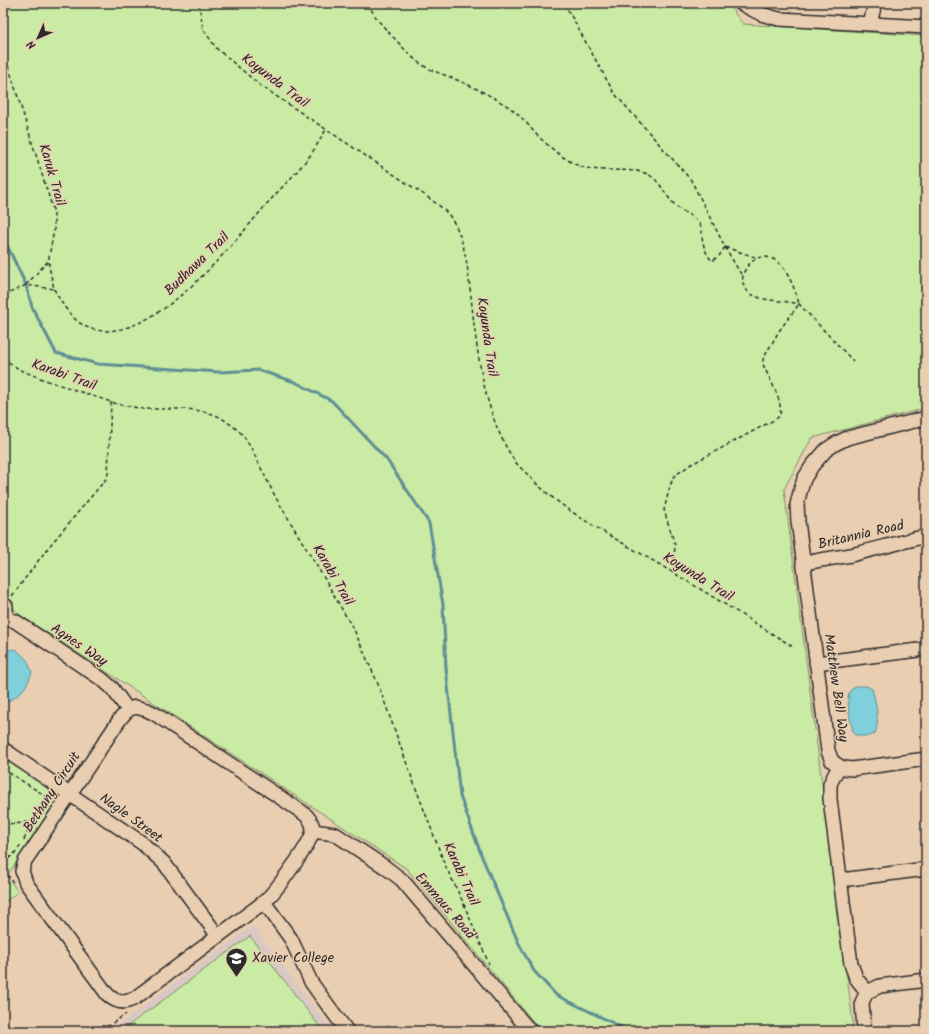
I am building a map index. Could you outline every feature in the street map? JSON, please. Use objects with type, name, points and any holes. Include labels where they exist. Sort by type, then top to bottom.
[{"type":"street","points":[[740,3],[761,14],[779,19],[926,27]]},
{"type":"street","points":[[870,24],[875,3]]},
{"type":"street","name":"Matthew Bell Way","points":[[839,766],[832,760],[828,751],[803,563],[797,505],[804,479],[819,457],[835,444],[847,438],[926,418]]},
{"type":"street","name":"Britannia Road","points":[[803,563],[851,555],[926,536]]},
{"type":"street","name":"Agnes Way","points":[[4,612],[102,680],[112,688],[128,710]]},
{"type":"street","points":[[816,663],[926,649]]},
{"type":"street","points":[[128,710],[139,708],[155,714],[306,815],[311,823],[313,831]]},
{"type":"street","name":"Bethany Circuit","points":[[128,710],[120,719],[70,794],[26,861],[22,871],[22,876],[28,887],[107,994],[118,1002],[131,1000],[264,902],[286,876],[309,840],[313,831]]},
{"type":"street","name":"Nagle Street","points":[[3,750],[132,835],[157,855],[218,936]]},
{"type":"street","points":[[867,992],[856,978],[851,964],[830,791],[833,777],[839,766],[852,769],[926,759]]},
{"type":"street","name":"Emmaus Road","points":[[313,831],[335,834],[398,876],[410,888],[530,1031]]},
{"type":"street","points":[[841,880],[926,869]]},
{"type":"street","points":[[264,902],[291,939],[311,982],[347,1031]]},
{"type":"street","points":[[864,1031],[862,1002],[867,992],[880,986],[926,980]]},
{"type":"path","name":"Karuk Trail","points":[[5,3],[3,38],[8,65],[54,213],[54,230],[48,266],[54,289]]},
{"type":"path","name":"Koyunda Trail","points":[[199,3],[203,29],[217,49],[261,86],[406,181],[442,208],[453,221],[461,240],[467,264],[479,361],[486,396],[498,430],[506,446],[515,461],[538,486],[587,521],[792,646]]},
{"type":"path","points":[[368,3],[379,24],[410,56],[424,66],[460,81],[500,101],[515,111],[552,149],[578,166],[611,171],[644,171],[661,185],[676,206],[697,221],[701,227],[707,255],[712,261],[719,256],[725,247]]},
{"type":"path","points":[[564,3],[614,93],[691,180],[725,247],[743,277]]},
{"type":"path","name":"Budhawa Trail","points":[[54,289],[64,306],[78,321],[96,330],[117,330],[142,321],[167,306],[190,288],[212,267],[306,162],[326,130]]},
{"type":"path","points":[[725,247],[758,258]]},
{"type":"path","points":[[799,304],[787,301],[764,299],[750,294],[744,287],[743,277],[745,269],[753,260],[762,256],[771,258],[779,264],[786,271],[793,285],[799,304],[853,361]]},
{"type":"path","points":[[3,296],[26,285],[49,260]]},
{"type":"path","points":[[26,285],[54,289]]},
{"type":"path","points":[[673,573],[675,545],[664,510],[674,476],[690,465],[780,416],[781,410],[779,398],[765,370],[763,360],[779,331],[799,304]]},
{"type":"path","name":"Karabi Trail","points":[[3,358],[20,370],[111,402],[143,409],[188,409],[207,412],[220,417],[243,435],[276,498],[355,632],[378,684],[412,778],[446,865],[490,965]]},
{"type":"path","points":[[4,612],[28,573],[106,479],[108,474],[111,402]]},
{"type":"path","points":[[3,769],[56,803]]},
{"type":"path","points":[[3,863],[14,854],[23,842],[32,821],[54,791]]},
{"type":"path","points":[[3,823],[15,824],[32,821]]},
{"type":"path","points":[[3,869],[14,883]]},
{"type":"path","points":[[101,1031],[127,1013]]},
{"type":"shaded area","name":"Xavier College","points":[[253,925],[332,1031],[110,1031]]},
{"type":"green space","points":[[3,3],[727,3],[743,24],[926,36],[926,408],[812,438],[784,489],[854,1031],[541,1031],[407,869],[20,615],[3,597]]},
{"type":"green space","points":[[3,757],[53,790],[57,795],[57,800],[7,876],[18,892],[3,903]]},
{"type":"green space","name":"Xavier College","points":[[250,936],[323,1031],[121,1031]]},
{"type":"water","points":[[16,649],[27,660],[32,672],[28,683],[22,691],[4,703],[3,654],[8,650]]},
{"type":"water","points":[[856,686],[866,686],[872,689],[876,706],[877,723],[875,734],[869,736],[854,734],[849,713],[848,696],[850,691]]},
{"type":"waterway","points":[[3,237],[26,285],[32,307],[56,353],[98,364],[219,372],[258,370],[295,382],[332,401],[387,460],[429,523],[443,605],[446,668],[460,796],[482,857],[519,944],[534,971],[556,995],[629,1031]]},
{"type":"place","name":"Xavier College","points":[[237,978]]}]
